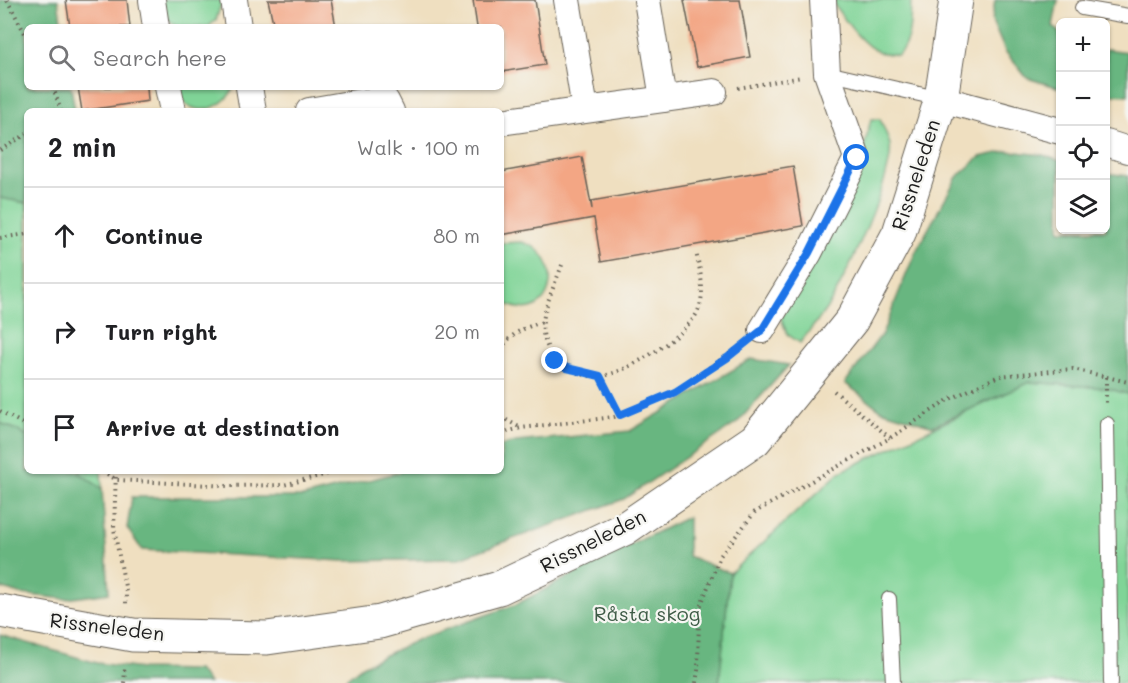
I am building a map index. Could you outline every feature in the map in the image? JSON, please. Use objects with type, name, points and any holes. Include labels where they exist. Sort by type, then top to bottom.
[{"type":"street","points":[[152,0],[156,24]]},
{"type":"street","points":[[234,0],[238,24]]},
{"type":"street","points":[[567,0],[585,109]]},
{"type":"street","points":[[646,0],[663,99]]},
{"type":"street","points":[[762,330],[809,253],[857,158],[827,73],[823,0]]},
{"type":"street","name":"Rissneleden","points":[[0,611],[133,635],[267,638],[380,622],[499,588],[624,529],[755,440],[852,320],[899,233],[941,99],[956,0]]},
{"type":"street","points":[[169,90],[172,108]]},
{"type":"street","points":[[250,90],[252,108]]},
{"type":"street","points":[[504,122],[714,92]]},
{"type":"street","points":[[941,99],[1056,130]]},
{"type":"street","points":[[326,108],[361,102],[386,101],[390,108]]},
{"type":"street","points":[[1110,145],[1128,150]]},
{"type":"lane","points":[[1082,8],[1128,16]]},
{"type":"lane","points":[[827,73],[941,99]]},
{"type":"lane","points":[[1107,424],[1111,683]]},
{"type":"lane","points":[[889,599],[892,683]]},
{"type":"path","points":[[7,0],[24,32]]},
{"type":"path","points":[[714,92],[827,73]]},
{"type":"path","points":[[54,90],[60,108]]},
{"type":"path","points":[[0,150],[24,136]]},
{"type":"path","points":[[0,238],[24,234]]},
{"type":"path","points":[[562,264],[543,322],[547,348],[555,361],[573,371],[600,376],[631,366],[689,324],[697,313],[702,299],[702,284],[696,252]]},
{"type":"path","points":[[504,344],[522,328],[543,322]]},
{"type":"path","points":[[504,432],[620,415],[675,392],[727,358],[762,330]]},
{"type":"path","points":[[696,683],[699,610],[720,556],[755,513],[890,438],[948,400],[999,376],[1072,369],[1128,382]]},
{"type":"path","points":[[600,376],[620,415]]},
{"type":"path","points":[[1106,377],[1107,424]]},
{"type":"path","points":[[834,391],[890,438]]},
{"type":"path","points":[[0,411],[24,424]]},
{"type":"path","points":[[504,419],[522,428]]},
{"type":"path","points":[[107,474],[117,480],[227,486],[283,485],[328,474]]},
{"type":"path","points":[[116,474],[114,529],[126,592],[126,614]]},
{"type":"path","points":[[124,683],[125,669]]},
{"type":"green space","points":[[0,0],[58,0],[62,24],[24,24],[24,90],[72,90],[74,108],[24,108],[24,202],[0,198]]},
{"type":"green space","points":[[161,0],[222,0],[216,20],[211,24],[173,24]]},
{"type":"green space","points":[[834,0],[911,0],[908,36],[903,49],[898,55],[873,49],[841,15],[832,2]]},
{"type":"green space","points":[[995,0],[1058,0],[1053,26],[1056,29],[1056,87],[1027,78],[1005,51],[992,21]]},
{"type":"green space","points":[[1110,50],[1128,52],[1128,95],[1110,94]]},
{"type":"green space","points":[[177,90],[232,90],[225,100],[211,108],[194,108],[182,100]]},
{"type":"green space","points":[[871,119],[880,119],[890,145],[885,178],[846,274],[825,311],[800,343],[787,334],[781,318],[859,168]]},
{"type":"green space","points":[[1007,151],[1043,155],[1056,160],[1056,234],[1110,234],[1110,174],[1128,176],[1128,394],[1106,388],[1030,382],[933,426],[881,410],[845,383],[882,334],[915,253],[957,177],[980,157]]},
{"type":"green space","points":[[0,198],[24,202],[24,435],[0,423]]},
{"type":"green space","points":[[522,242],[531,245],[544,257],[549,269],[550,282],[541,303],[531,308],[517,308],[504,302],[504,243]]},
{"type":"green space","points":[[751,359],[789,365],[737,423],[624,499],[457,559],[343,561],[142,550],[127,528],[132,497],[303,497],[392,474],[504,474],[504,445],[516,442],[630,431]]},
{"type":"green space","points":[[1030,382],[1106,388],[1128,394],[1128,683],[719,683],[730,573],[840,472]]},
{"type":"green space","points":[[0,423],[24,435],[24,474],[81,474],[102,489],[109,593],[66,599],[20,594],[0,588]]},
{"type":"green space","points":[[81,474],[101,474],[102,489]]},
{"type":"green space","name":"Råsta skog","points":[[688,517],[688,556],[730,573],[719,683],[341,683],[362,666],[419,639],[517,604]]},
{"type":"green space","points":[[0,635],[97,663],[142,669],[198,670],[209,683],[0,683]]},
{"type":"building","points":[[66,0],[127,0],[130,24],[70,24]]},
{"type":"building","points":[[268,0],[331,0],[335,24],[273,24]]},
{"type":"building","points":[[473,0],[535,0],[545,65],[504,72],[504,24],[477,24]]},
{"type":"building","points":[[684,0],[740,0],[750,57],[697,67]]},
{"type":"building","points":[[78,90],[147,90],[148,101],[102,108],[82,108]]},
{"type":"building","points":[[582,157],[592,209],[591,201],[793,166],[803,226],[601,262],[594,218],[504,234],[504,171]]},
{"type":"route","points":[[555,361],[580,373],[600,376],[620,415],[675,392],[727,358],[762,330],[809,253],[857,158]]}]
